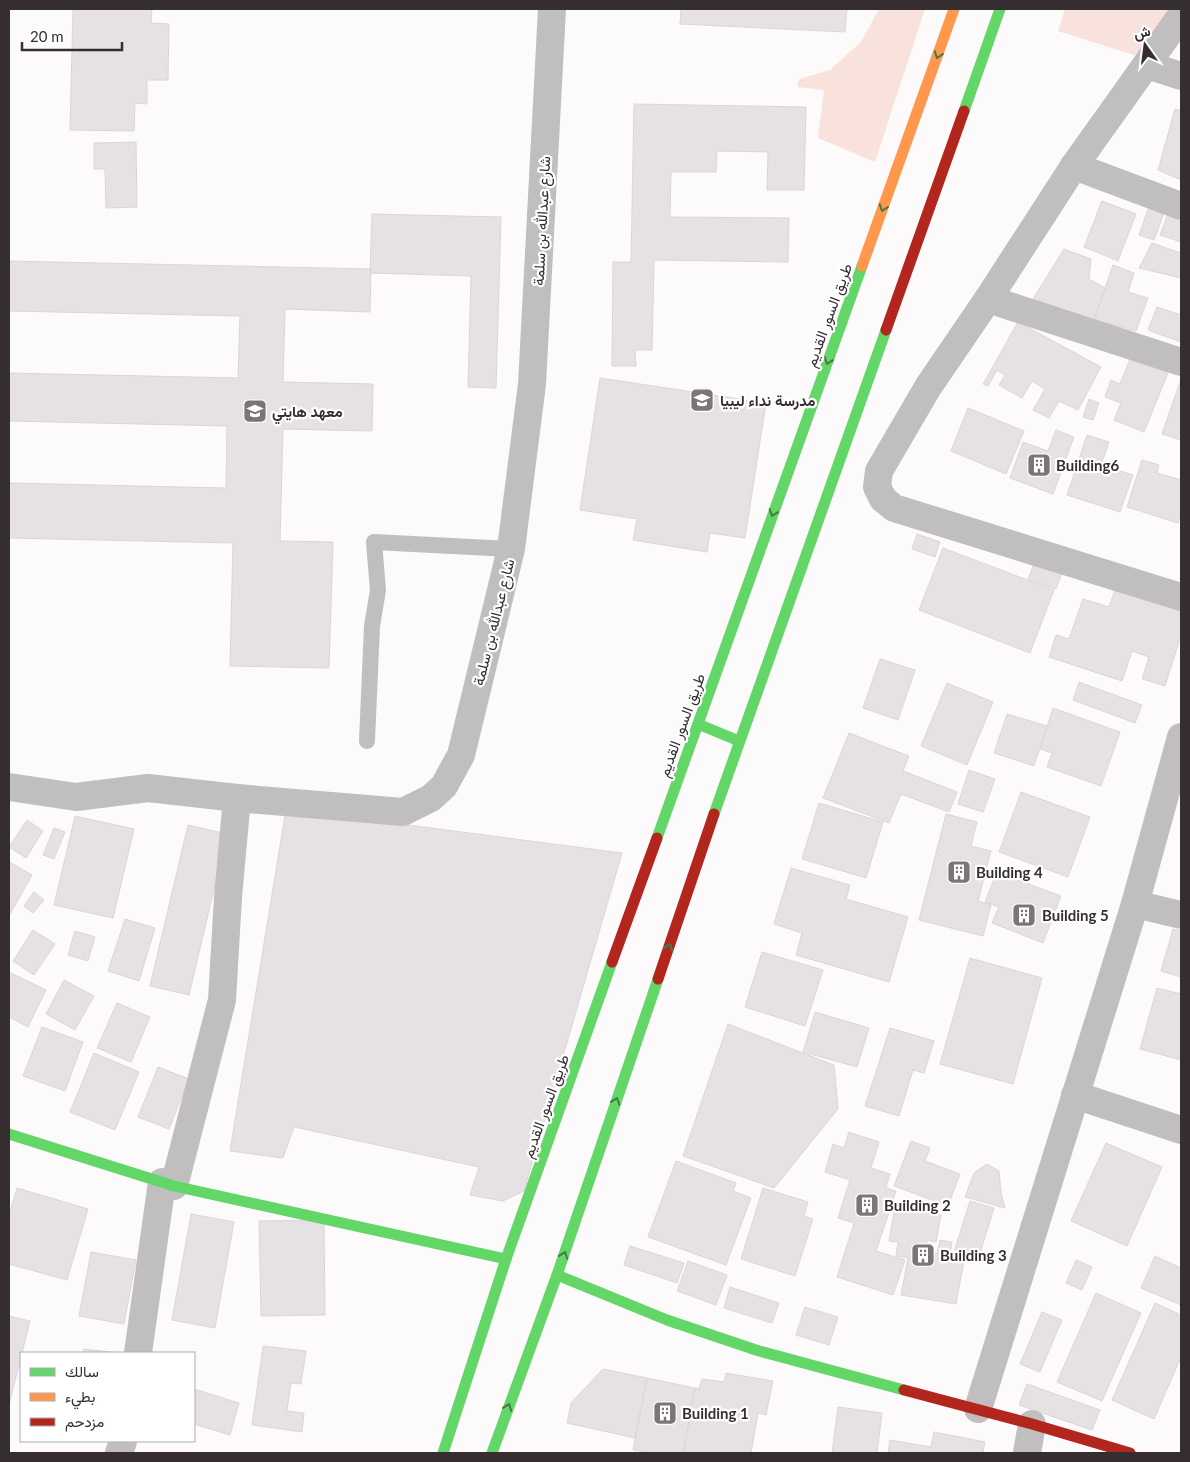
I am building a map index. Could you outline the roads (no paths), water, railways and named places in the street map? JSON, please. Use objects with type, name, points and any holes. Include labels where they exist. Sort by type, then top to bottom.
[{"type":"main road","name":"طريق السور القديم","points":[[443,1453],[506,1259],[954,9]]},
{"type":"main road","points":[[492,1453],[557,1275],[739,741],[1000,9]]},
{"type":"main road","points":[[698,724],[739,741]]},
{"type":"main road","points":[[9,1134],[168,1184],[506,1259]]},
{"type":"main road","points":[[557,1275],[667,1320],[759,1351],[978,1409],[1130,1453]]},
{"type":"street","name":"شارع عبدالله بن سلمة","points":[[9,787],[76,797],[148,788],[237,798],[403,812],[431,798],[444,786],[461,755],[511,549],[532,384],[552,9]]},
{"type":"street","points":[[1181,16],[1074,166],[988,299],[928,386],[879,471],[877,488],[883,499],[894,508],[1181,597]]},
{"type":"street","points":[[1147,65],[1181,76]]},
{"type":"street","points":[[1074,166],[1181,206]]},
{"type":"street","points":[[988,299],[1181,362]]},
{"type":"street","points":[[978,1409],[1135,904],[1181,737]]},
{"type":"street","points":[[138,1352],[168,1184],[222,1000],[228,896],[237,798]]},
{"type":"street","points":[[1135,904],[1181,915]]},
{"type":"street","points":[[1075,1095],[1181,1130]]},
{"type":"street","points":[[1027,1453],[1032,1424]]},
{"type":"lane","points":[[367,741],[372,626],[378,590],[374,542],[511,549]]},
{"type":"place","name":"مدرسة نداء ليبيا","points":[[702,400]]},
{"type":"place","name":"معهد هايتي","points":[[255,411]]},
{"type":"place","name":"Building6","points":[[1039,465]]},
{"type":"place","name":"Building 4","points":[[959,872]]},
{"type":"place","name":"Building 5","points":[[1024,915]]},
{"type":"place","name":"Building 2","points":[[867,1205]]},
{"type":"place","name":"Building 3","points":[[923,1255]]},
{"type":"place","name":"Building 1","points":[[665,1413]]}]
